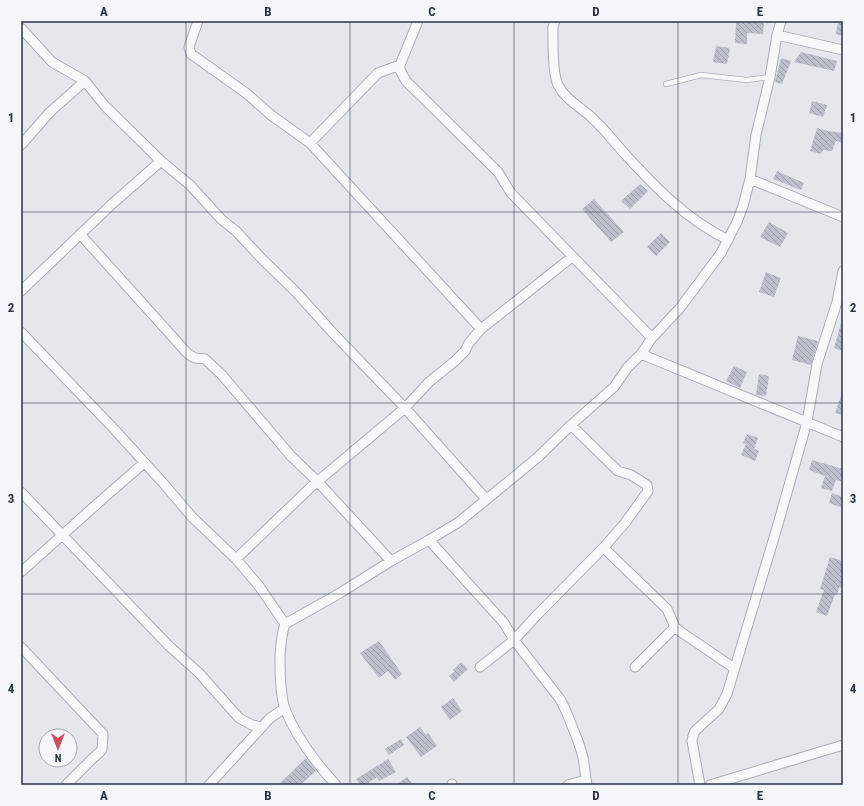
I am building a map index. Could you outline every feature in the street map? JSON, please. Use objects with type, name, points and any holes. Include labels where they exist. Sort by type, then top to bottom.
[{"type":"street","points":[[198,21],[189,46],[191,54],[246,93],[271,115],[310,143],[481,329]]},
{"type":"street","points":[[418,21],[400,65],[400,70],[406,81],[498,172],[511,193],[652,338]]},
{"type":"street","points":[[554,21],[554,68],[557,83],[564,94],[570,101],[590,116],[667,198],[710,231],[728,240]]},
{"type":"street","points":[[336,785],[320,767],[298,735],[285,708],[279,675],[281,635],[285,624],[459,522],[537,458],[571,425],[614,387],[652,338],[680,308],[710,268],[728,240],[743,206],[750,179],[756,135],[770,77],[777,35],[781,21]]},
{"type":"street","points":[[21,28],[52,62],[85,81],[105,106],[161,161],[190,184],[221,219],[236,231],[296,292],[405,408],[486,499]]},
{"type":"street","points":[[777,35],[843,50]]},
{"type":"street","points":[[310,143],[378,73],[400,65]]},
{"type":"street","points":[[21,145],[50,112],[85,81]]},
{"type":"street","points":[[21,291],[112,204],[161,161]]},
{"type":"street","points":[[750,179],[843,217]]},
{"type":"street","points":[[80,234],[188,354],[195,358],[205,359],[222,375],[292,456],[391,561]]},
{"type":"street","points":[[236,559],[306,492],[405,408],[429,382],[465,351],[469,343],[481,329],[572,257]]},
{"type":"street","points":[[700,785],[692,741],[693,736],[724,702],[776,531],[807,422],[817,364],[837,302],[843,271]]},
{"type":"street","points":[[21,332],[68,380],[164,484],[192,517],[236,559],[259,586],[285,624]]},
{"type":"street","points":[[641,354],[843,437]]},
{"type":"street","points":[[480,667],[514,640],[605,546],[626,523],[648,491],[647,485],[631,475],[618,470],[571,425]]},
{"type":"street","points":[[21,572],[144,463]]},
{"type":"street","points":[[21,492],[168,646],[199,673],[239,718],[252,725],[262,727]]},
{"type":"street","points":[[429,540],[504,623],[514,640],[553,689],[566,711],[583,757],[586,782],[568,785]]},
{"type":"street","points":[[605,546],[608,551],[667,609],[675,627],[734,668]]},
{"type":"street","points":[[635,667],[675,627]]},
{"type":"street","points":[[21,647],[103,734],[103,744],[100,752],[66,785]]},
{"type":"street","points":[[209,785],[270,718],[285,708]]},
{"type":"street","points":[[710,785],[843,745]]},
{"type":"lane","points":[[666,84],[701,75],[747,80],[770,77]]},
{"type":"building","points":[[838,21],[843,21],[843,36],[836,34]]},
{"type":"building","points":[[736,22],[764,23],[763,34],[747,33],[747,44],[735,43]]},
{"type":"building","points":[[716,46],[730,48],[727,64],[713,62]]},
{"type":"building","points":[[801,52],[837,61],[834,71],[794,62]]},
{"type":"building","points":[[781,58],[791,61],[782,84],[775,82]]},
{"type":"building","points":[[812,101],[827,105],[823,117],[809,113]]},
{"type":"building","points":[[817,128],[843,133],[843,143],[836,141],[832,151],[823,150],[821,154],[810,151]]},
{"type":"building","points":[[777,171],[804,183],[801,190],[773,179]]},
{"type":"building","points":[[640,184],[648,191],[630,209],[621,201]]},
{"type":"building","points":[[594,199],[624,232],[611,242],[582,209]]},
{"type":"building","points":[[769,222],[788,233],[780,247],[760,237]]},
{"type":"building","points":[[661,233],[670,242],[656,256],[647,247]]},
{"type":"building","points":[[766,272],[781,278],[774,297],[759,292]]},
{"type":"building","points":[[841,323],[843,323],[843,351],[834,348]]},
{"type":"building","points":[[798,336],[818,341],[811,365],[792,360]]},
{"type":"building","points":[[734,366],[747,372],[740,388],[726,381]]},
{"type":"building","points":[[759,374],[769,376],[766,396],[756,395]]},
{"type":"building","points":[[842,393],[843,394],[843,415],[835,413]]},
{"type":"building","points":[[747,434],[758,438],[754,449],[759,451],[755,461],[741,455],[746,444],[743,443]]},
{"type":"building","points":[[812,460],[843,469],[843,482],[836,480],[832,491],[821,488],[825,476],[809,470]]},
{"type":"building","points":[[832,493],[843,497],[843,508],[829,503]]},
{"type":"building","points":[[830,557],[843,561],[843,583],[841,588],[839,587],[837,595],[835,594],[827,616],[816,612],[824,590],[820,589]]},
{"type":"building","points":[[379,641],[402,674],[395,680],[388,671],[379,678],[360,653]]},
{"type":"building","points":[[461,662],[468,669],[454,682],[449,676],[455,671],[453,670]]},
{"type":"building","points":[[453,698],[462,711],[450,720],[441,707]]},
{"type":"building","points":[[420,727],[426,735],[428,733],[437,746],[421,757],[406,737]]},
{"type":"building","points":[[401,739],[404,745],[389,755],[385,749]]},
{"type":"building","points":[[306,758],[316,771],[300,785],[278,785]]},
{"type":"building","points":[[388,759],[396,772],[379,781],[377,777],[365,785],[360,785],[356,779]]},
{"type":"building","points":[[407,777],[413,785],[396,785]]}]
